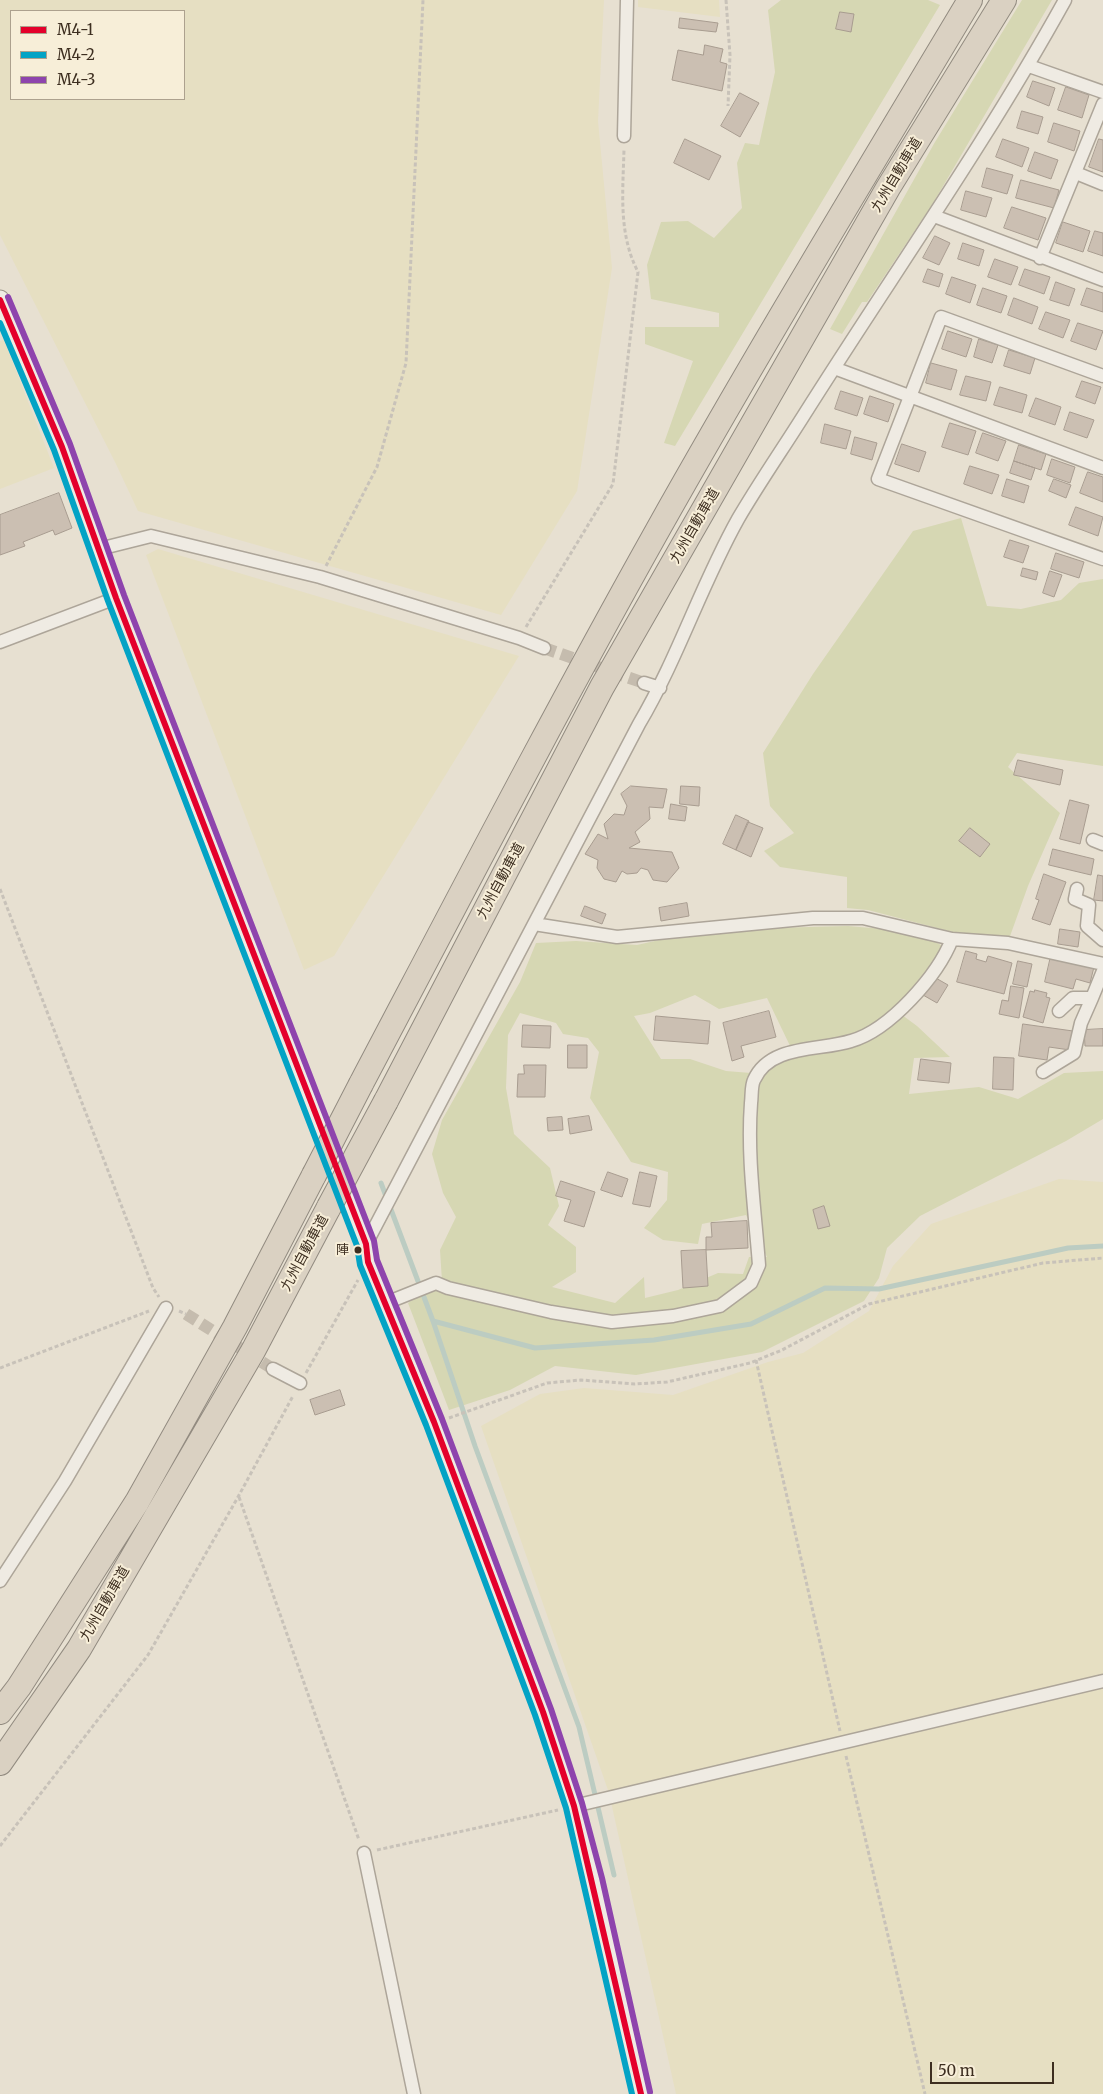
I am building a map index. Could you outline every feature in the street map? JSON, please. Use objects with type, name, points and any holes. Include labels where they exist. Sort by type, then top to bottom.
[{"type":"highway","name":"九州自動車道","points":[[0,1712],[19,1687],[136,1502],[235,1327],[360,1084],[575,679],[657,531],[821,248],[970,0]]},
{"type":"highway","name":"九州自動車道","points":[[0,1763],[79,1649],[253,1351],[602,687],[888,188],[1004,0]]},
{"type":"main road","points":[[0,300],[62,447],[116,598],[367,1253],[394,1300],[440,1437],[540,1703],[581,1805],[593,1880],[641,2094]]},
{"type":"street","points":[[624,136],[627,0]]},
{"type":"street","points":[[367,1253],[396,1187],[639,724],[660,688],[719,555],[739,518],[1029,66],[1065,0]]},
{"type":"street","points":[[1029,66],[1103,92]]},
{"type":"street","points":[[1040,258],[1103,104]]},
{"type":"street","points":[[1076,173],[1103,184]]},
{"type":"street","points":[[934,216],[1040,258],[1103,280]]},
{"type":"street","points":[[1103,376],[941,317],[908,397],[878,479],[1103,558]]},
{"type":"street","points":[[834,368],[1103,468]]},
{"type":"street","points":[[99,549],[151,536],[320,578],[519,638],[544,648]]},
{"type":"street","points":[[0,642],[116,598]]},
{"type":"street","points":[[644,683],[660,688]]},
{"type":"street","points":[[1077,889],[1075,899],[1089,905],[1087,926],[1103,940]]},
{"type":"street","points":[[534,924],[617,937],[813,918],[864,918],[952,939],[1008,943],[1103,964]]},
{"type":"street","points":[[394,1300],[436,1283],[448,1288],[551,1312],[612,1322],[673,1316],[720,1306],[750,1283],[759,1265],[750,1137],[753,1081],[768,1063],[792,1050],[853,1041],[889,1021],[917,993],[946,955],[952,939]]},
{"type":"street","points":[[1043,1072],[1074,1053],[1081,1023],[1103,971]]},
{"type":"street","points":[[1059,1011],[1073,998],[1092,998]]},
{"type":"street","points":[[0,1581],[65,1481],[166,1308]]},
{"type":"street","points":[[273,1369],[300,1383]]},
{"type":"street","points":[[581,1805],[1103,1681]]},
{"type":"street","points":[[364,1853],[414,2094]]},
{"type":"path","points":[[320,578],[377,467],[406,364],[423,0]]},
{"type":"path","points":[[726,0],[730,55],[728,106]]},
{"type":"path","points":[[519,638],[613,484],[638,272],[629,254],[623,227],[624,136]]},
{"type":"path","points":[[0,889],[153,1288],[166,1308]]},
{"type":"path","points":[[0,1846],[148,1655],[238,1497],[300,1383],[367,1253]]},
{"type":"path","points":[[448,1418],[547,1383],[581,1380],[635,1384],[667,1382],[756,1360],[782,1350],[870,1304],[1043,1263],[1103,1258]]},
{"type":"path","points":[[0,1368],[148,1311],[166,1308],[186,1314]]},
{"type":"path","points":[[756,1360],[842,1743],[925,2094]]},
{"type":"path","points":[[238,1497],[364,1853],[581,1805]]},
{"type":"shaded area","points":[[0,0],[604,0],[598,121],[612,268],[577,491],[501,615],[138,511],[0,235]]},
{"type":"shaded area","points":[[638,0],[719,0],[720,17],[638,7]]},
{"type":"shaded area","points":[[4,340],[54,468],[0,489],[0,341]]},
{"type":"shaded area","points":[[158,549],[519,656],[334,956],[304,970],[146,555]]},
{"type":"shaded area","points":[[1059,1179],[1103,1182],[1103,2094],[676,2094],[609,1793],[481,1426],[540,1394],[584,1388],[673,1395],[768,1362],[803,1353],[869,1311],[893,1266],[931,1224]]},
{"type":"green space","points":[[781,0],[928,0],[940,5],[675,446],[664,443],[693,361],[645,344],[645,327],[719,327],[719,313],[651,299],[647,265],[661,222],[688,221],[714,238],[742,208],[737,163],[745,143],[759,145],[775,72],[768,10]]},
{"type":"green space","points":[[1022,0],[1052,0],[932,205],[867,302],[862,302],[842,334],[830,329],[935,142]]},
{"type":"green space","points":[[961,518],[987,606],[1021,609],[1061,600],[1079,583],[1103,579],[1103,766],[1017,753],[1008,767],[1060,813],[1028,886],[1009,939],[960,934],[868,910],[847,908],[847,877],[780,867],[764,851],[794,833],[770,806],[763,753],[813,674],[913,531]]},
{"type":"green space","points":[[848,926],[885,929],[912,933],[936,942],[945,948],[894,1009],[917,1026],[950,1057],[914,1058],[909,1094],[979,1087],[1018,1099],[1064,1073],[1103,1071],[1103,1119],[1066,1141],[920,1216],[887,1248],[879,1278],[864,1301],[762,1352],[636,1375],[555,1366],[510,1390],[449,1410],[408,1303],[442,1281],[440,1250],[456,1217],[443,1193],[432,1154],[442,1120],[520,982],[536,943],[576,941],[637,945],[677,936],[770,928]],"holes":[[[695,995],[719,1009],[767,998],[792,1050],[751,1073],[726,1071],[690,1059],[661,1059],[634,1016],[650,1013]],[[520,1013],[556,1023],[563,1034],[588,1038],[599,1052],[590,1098],[631,1162],[668,1172],[667,1200],[644,1228],[663,1240],[698,1244],[702,1224],[746,1215],[767,1257],[749,1257],[743,1274],[718,1273],[678,1290],[645,1298],[644,1277],[615,1303],[552,1287],[576,1272],[576,1247],[548,1225],[559,1206],[550,1168],[514,1134],[506,1088],[508,1035]]]},
{"type":"building","points":[[840,12],[854,14],[851,32],[836,29]]},
{"type":"building","points":[[680,18],[718,23],[716,32],[679,28]]},
{"type":"building","points":[[705,45],[723,49],[720,62],[727,64],[722,91],[672,80],[678,50],[703,55]]},
{"type":"building","points":[[1033,81],[1055,88],[1049,106],[1027,97]]},
{"type":"building","points":[[1066,87],[1089,95],[1082,118],[1058,110]]},
{"type":"building","points":[[740,93],[759,103],[740,137],[721,126]]},
{"type":"building","points":[[1022,111],[1043,117],[1038,134],[1017,128]]},
{"type":"building","points":[[1054,123],[1080,131],[1074,151],[1048,142]]},
{"type":"building","points":[[685,139],[721,156],[709,180],[674,163]]},
{"type":"building","points":[[1003,139],[1029,148],[1022,167],[996,157]]},
{"type":"building","points":[[1099,139],[1103,140],[1103,172],[1089,167]]},
{"type":"building","points":[[1035,152],[1058,160],[1051,179],[1028,171]]},
{"type":"building","points":[[987,168],[1013,175],[1007,194],[982,187]]},
{"type":"building","points":[[1021,180],[1059,190],[1054,208],[1016,198]]},
{"type":"building","points":[[966,191],[992,198],[986,217],[961,210]]},
{"type":"building","points":[[1012,207],[1046,218],[1038,240],[1004,228]]},
{"type":"building","points":[[1063,222],[1090,231],[1083,252],[1056,243]]},
{"type":"building","points":[[1095,231],[1103,233],[1103,256],[1088,251]]},
{"type":"building","points":[[935,236],[950,243],[939,265],[923,258]]},
{"type":"building","points":[[963,243],[984,250],[979,266],[958,259]]},
{"type":"building","points":[[995,259],[1018,267],[1011,285],[988,277]]},
{"type":"building","points":[[928,269],[943,274],[939,287],[923,282]]},
{"type":"building","points":[[1025,269],[1050,277],[1044,294],[1019,285]]},
{"type":"building","points":[[952,277],[976,285],[970,303],[946,294]]},
{"type":"building","points":[[1056,282],[1075,289],[1069,306],[1050,300]]},
{"type":"building","points":[[983,288],[1007,296],[1001,313],[977,305]]},
{"type":"building","points":[[1087,288],[1103,293],[1103,312],[1081,305]]},
{"type":"building","points":[[1014,298],[1038,307],[1032,324],[1008,315]]},
{"type":"building","points":[[1046,312],[1070,320],[1063,338],[1039,329]]},
{"type":"building","points":[[1078,323],[1103,331],[1096,350],[1071,341]]},
{"type":"building","points":[[948,331],[972,339],[966,357],[942,349]]},
{"type":"building","points":[[979,339],[998,345],[992,363],[974,357]]},
{"type":"building","points":[[1009,350],[1035,358],[1030,374],[1004,366]]},
{"type":"building","points":[[931,363],[957,370],[951,390],[926,383]]},
{"type":"building","points":[[966,376],[991,382],[986,401],[960,395]]},
{"type":"building","points":[[1082,381],[1101,387],[1095,404],[1076,397]]},
{"type":"building","points":[[1000,387],[1027,395],[1022,413],[994,405]]},
{"type":"building","points":[[841,391],[863,398],[857,416],[835,409]]},
{"type":"building","points":[[870,396],[894,404],[888,422],[864,414]]},
{"type":"building","points":[[1036,398],[1061,407],[1055,425],[1029,416]]},
{"type":"building","points":[[1070,412],[1094,420],[1087,438],[1064,430]]},
{"type":"building","points":[[950,423],[976,431],[968,455],[942,447]]},
{"type":"building","points":[[825,424],[851,431],[846,449],[821,443]]},
{"type":"building","points":[[983,433],[1006,441],[998,461],[976,453]]},
{"type":"building","points":[[855,437],[877,443],[872,460],[851,454]]},
{"type":"building","points":[[902,444],[926,452],[919,472],[895,464]]},
{"type":"building","points":[[1019,445],[1046,454],[1041,470],[1014,461]]},
{"type":"building","points":[[1052,459],[1075,467],[1070,483],[1047,475]]},
{"type":"building","points":[[1014,461],[1035,468],[1031,480],[1010,473]]},
{"type":"building","points":[[970,466],[999,475],[992,494],[964,484]]},
{"type":"building","points":[[1088,472],[1103,477],[1103,502],[1080,493]]},
{"type":"building","points":[[1007,479],[1029,486],[1024,503],[1002,496]]},
{"type":"building","points":[[1054,479],[1071,485],[1066,498],[1049,491]]},
{"type":"building","points":[[59,493],[72,528],[55,535],[53,530],[23,542],[25,546],[0,555],[0,515]]},
{"type":"building","points":[[1076,507],[1103,517],[1098,536],[1069,525]]},
{"type":"building","points":[[1010,540],[1029,546],[1023,563],[1004,557]]},
{"type":"building","points":[[1056,553],[1084,562],[1079,578],[1051,569]]},
{"type":"building","points":[[1023,568],[1038,572],[1036,580],[1021,576]]},
{"type":"building","points":[[1050,571],[1062,575],[1054,597],[1043,593]]},
{"type":"building","points":[[1018,760],[1063,770],[1060,785],[1014,775]]},
{"type":"building","points":[[631,786],[667,789],[663,808],[649,807],[650,819],[635,832],[640,842],[629,848],[672,852],[679,868],[667,882],[653,880],[648,870],[641,868],[637,873],[627,874],[622,871],[616,882],[604,879],[597,868],[598,860],[585,854],[598,834],[608,839],[604,824],[614,814],[624,815],[627,806],[621,794]]},
{"type":"building","points":[[681,786],[700,787],[699,806],[680,804]]},
{"type":"building","points":[[1070,800],[1089,805],[1080,844],[1060,839]]},
{"type":"building","points":[[671,804],[687,807],[685,821],[669,819]]},
{"type":"building","points":[[736,815],[749,821],[736,850],[723,844]]},
{"type":"building","points":[[748,822],[763,828],[751,857],[736,850]]},
{"type":"building","points":[[970,828],[990,844],[980,857],[959,841]]},
{"type":"building","points":[[1053,849],[1094,859],[1091,875],[1049,865]]},
{"type":"building","points":[[1044,874],[1066,882],[1050,925],[1032,919],[1039,900],[1036,899]]},
{"type":"building","points":[[1098,875],[1103,876],[1103,901],[1094,900]]},
{"type":"building","points":[[687,903],[689,916],[661,921],[659,908]]},
{"type":"building","points":[[585,906],[606,914],[602,924],[581,916]]},
{"type":"building","points":[[1060,929],[1080,932],[1078,947],[1058,944]]},
{"type":"building","points":[[966,951],[977,954],[976,959],[986,962],[988,956],[1012,963],[1004,994],[957,982]]},
{"type":"building","points":[[1051,956],[1094,967],[1090,983],[1076,979],[1073,989],[1045,982]]},
{"type":"building","points":[[1018,961],[1032,964],[1027,987],[1013,984]]},
{"type":"building","points":[[934,977],[948,985],[937,1003],[923,995]]},
{"type":"building","points":[[1011,986],[1024,988],[1019,1018],[999,1014],[1002,1000],[1008,1001]]},
{"type":"building","points":[[1035,990],[1047,993],[1046,997],[1050,998],[1043,1023],[1023,1017],[1030,991],[1034,992]]},
{"type":"building","points":[[769,1011],[776,1037],[741,1046],[744,1057],[732,1061],[723,1023]]},
{"type":"building","points":[[656,1016],[710,1021],[708,1044],[654,1040]]},
{"type":"building","points":[[1023,1024],[1073,1031],[1070,1050],[1049,1047],[1047,1060],[1019,1056]]},
{"type":"building","points":[[523,1025],[551,1026],[550,1048],[522,1047]]},
{"type":"building","points":[[1103,1029],[1103,1046],[1085,1046],[1084,1030]]},
{"type":"building","points":[[568,1045],[587,1045],[587,1068],[568,1068]]},
{"type":"building","points":[[994,1057],[1014,1058],[1013,1090],[993,1089]]},
{"type":"building","points":[[921,1059],[951,1063],[949,1083],[918,1080]]},
{"type":"building","points":[[524,1065],[546,1065],[545,1097],[517,1097],[518,1074],[524,1074]]},
{"type":"building","points":[[589,1116],[592,1130],[570,1134],[568,1119]]},
{"type":"building","points":[[562,1117],[563,1130],[548,1131],[547,1118]]},
{"type":"building","points":[[608,1172],[628,1179],[622,1197],[601,1190]]},
{"type":"building","points":[[640,1172],[657,1176],[650,1207],[633,1204]]},
{"type":"building","points":[[561,1181],[595,1192],[584,1227],[564,1221],[571,1200],[556,1196]]},
{"type":"building","points":[[824,1206],[830,1226],[818,1229],[813,1210]]},
{"type":"building","points":[[747,1221],[748,1248],[706,1250],[706,1237],[712,1237],[711,1223]]},
{"type":"building","points":[[706,1250],[708,1286],[683,1288],[681,1251]]},
{"type":"building","points":[[340,1390],[345,1405],[315,1415],[310,1400]]},
{"type":"waterway","points":[[381,1183],[433,1321],[535,1348],[654,1340],[751,1324],[825,1288],[879,1289],[1068,1248],[1103,1246]]},
{"type":"waterway","points":[[433,1321],[475,1446],[579,1727],[614,1875]]},
{"type":"tunnel","points":[[544,648],[644,683]]},
{"type":"tunnel","points":[[186,1314],[273,1369]]},
{"type":"transit line","name":"M4-3","points":[[8,297],[70,444],[124,595],[374,1241],[377,1260],[442,1419],[551,1709],[582,1803],[602,1878],[650,2092]]},
{"type":"transit line","name":"M4-1","points":[[0,300],[62,447],[116,598],[366,1244],[368,1262],[434,1422],[543,1712],[574,1806],[641,2094]]},
{"type":"transit line","name":"M4-2","points":[[0,323],[54,450],[108,601],[357,1246],[360,1265],[426,1425],[535,1715],[566,1808],[632,2094]]},
{"type":"place","name":"陣","points":[[358,1250]]}]
